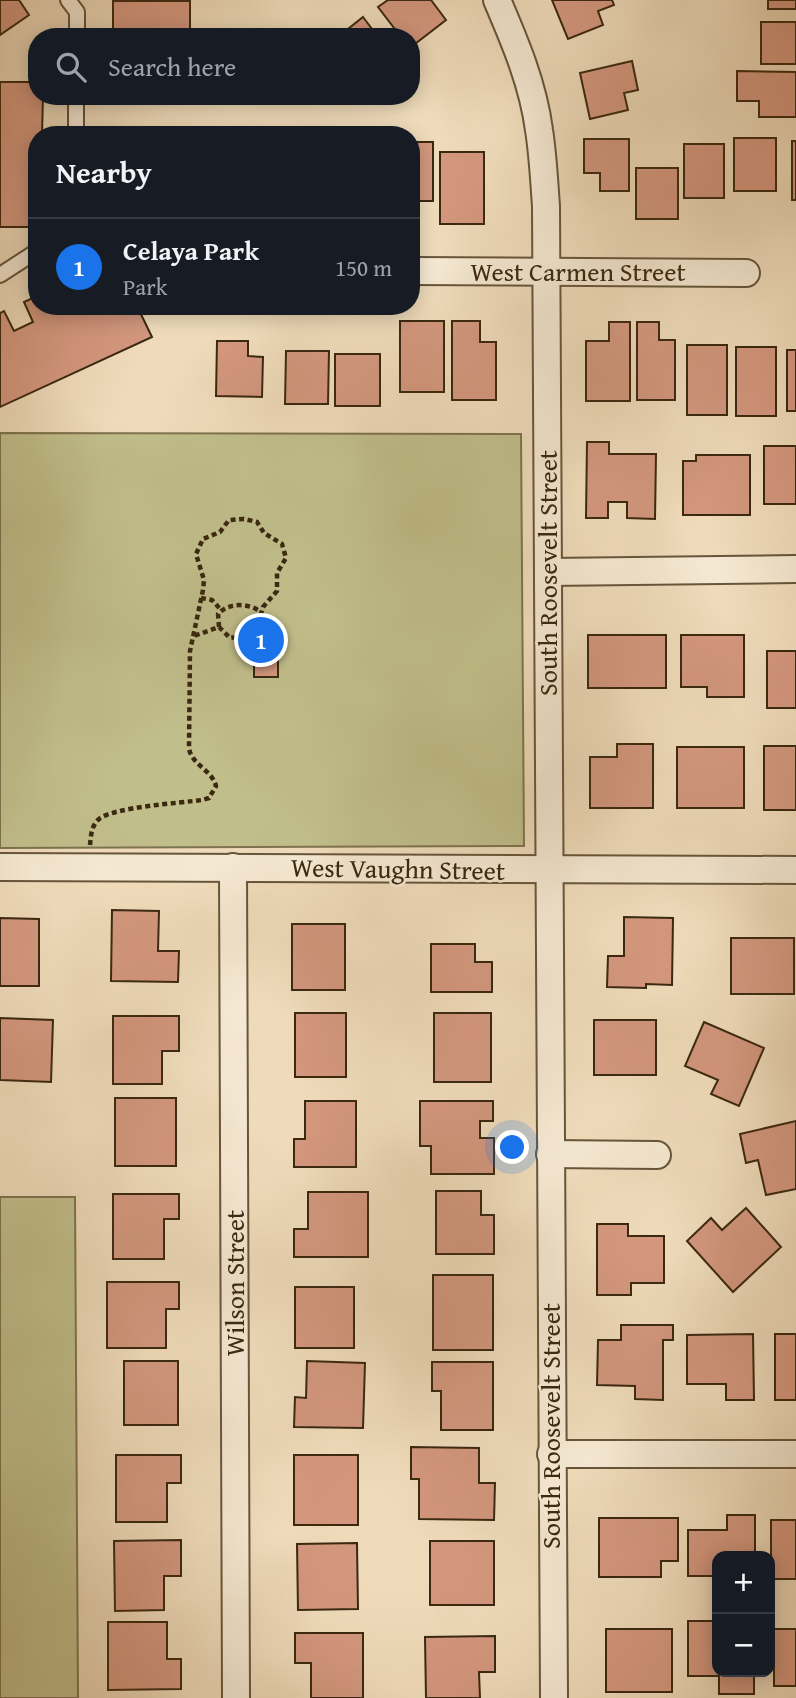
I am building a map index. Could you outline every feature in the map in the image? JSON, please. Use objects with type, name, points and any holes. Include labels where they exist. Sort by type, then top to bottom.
[{"type":"street","name":"South Roosevelt Street","points":[[497,0],[530,85],[539,128],[546,206],[554,1698]]},
{"type":"street","name":"West Carmen Street","points":[[420,271],[746,273]]},
{"type":"street","points":[[548,572],[796,569]]},
{"type":"street","name":"West Vaughn Street","points":[[0,867],[796,870]]},
{"type":"street","name":"Wilson Street","points":[[233,867],[236,1698]]},
{"type":"street","points":[[551,1154],[657,1155]]},
{"type":"street","points":[[551,1454],[796,1454]]},
{"type":"lane","points":[[68,0],[78,12],[77,28]]},
{"type":"lane","points":[[76,105],[76,126]]},
{"type":"lane","points":[[0,275],[28,257]]},
{"type":"path","points":[[91,867],[91,834],[96,822],[101,818],[111,813],[202,800],[209,798],[216,786],[212,776],[195,763],[189,749],[190,651],[204,580],[196,554],[203,539],[220,532],[229,520],[252,520],[257,523],[264,533],[282,544],[286,558],[277,573],[276,591],[261,612],[254,633],[230,638],[225,636],[219,627],[218,614],[221,610],[238,605],[256,608],[261,612]]},
{"type":"path","points":[[201,598],[212,600],[221,610]]},
{"type":"path","points":[[194,636],[219,627]]},
{"type":"path","points":[[254,633],[263,641],[265,652]]},
{"type":"shaded area","points":[[0,433],[521,434],[524,846],[0,848]]},
{"type":"shaded area","points":[[0,1197],[75,1197],[78,1698],[0,1698]]},
{"type":"building","points":[[0,0],[19,0],[29,15],[0,35]]},
{"type":"building","points":[[388,0],[431,0],[446,20],[420,40],[420,28],[394,28],[378,7]]},
{"type":"building","points":[[552,0],[612,0],[614,5],[598,11],[603,25],[568,39]]},
{"type":"building","points":[[768,0],[796,0],[796,9],[768,9]]},
{"type":"building","points":[[113,1],[190,1],[190,28],[113,28]]},
{"type":"building","points":[[363,17],[371,28],[349,28]]},
{"type":"building","points":[[761,22],[796,22],[796,64],[761,64]]},
{"type":"building","points":[[632,61],[638,90],[624,93],[628,110],[590,119],[580,73]]},
{"type":"building","points":[[737,71],[796,72],[796,117],[759,117],[759,101],[737,101]]},
{"type":"building","points":[[0,82],[28,82],[28,105],[43,105],[42,126],[28,126],[28,227],[0,227]]},
{"type":"building","points":[[734,138],[776,138],[776,191],[734,191]]},
{"type":"building","points":[[584,139],[629,139],[629,191],[600,191],[600,173],[584,173]]},
{"type":"building","points":[[792,141],[796,141],[796,200],[792,200]]},
{"type":"building","points":[[420,142],[433,142],[433,201],[420,201]]},
{"type":"building","points":[[684,144],[724,144],[724,198],[684,198]]},
{"type":"building","points":[[440,152],[484,152],[484,224],[440,224]]},
{"type":"building","points":[[636,168],[678,168],[678,219],[636,219]]},
{"type":"building","points":[[4,311],[14,331],[33,322],[30,315],[141,315],[152,337],[0,407],[0,313]]},
{"type":"building","points":[[400,321],[444,321],[444,392],[400,392]]},
{"type":"building","points":[[452,321],[480,321],[480,342],[496,342],[496,400],[452,400]]},
{"type":"building","points":[[609,322],[630,322],[630,401],[586,401],[586,341],[609,341]]},
{"type":"building","points":[[637,322],[659,322],[659,340],[675,340],[675,400],[637,400]]},
{"type":"building","points":[[217,341],[248,341],[248,356],[263,357],[262,397],[216,396]]},
{"type":"building","points":[[687,345],[727,345],[727,415],[687,415]]},
{"type":"building","points":[[736,347],[776,347],[776,416],[736,416]]},
{"type":"building","points":[[787,350],[796,350],[796,411],[787,411]]},
{"type":"building","points":[[286,351],[329,351],[328,404],[285,404]]},
{"type":"building","points":[[335,354],[380,354],[380,406],[335,406]]},
{"type":"building","points":[[587,442],[609,442],[609,454],[656,454],[655,519],[627,518],[627,502],[608,502],[608,518],[586,518]]},
{"type":"building","points":[[764,446],[796,446],[796,504],[764,504]]},
{"type":"building","points":[[696,455],[750,455],[750,515],[683,515],[683,461],[696,461]]},
{"type":"building","points":[[588,635],[666,635],[666,688],[588,688]]},
{"type":"building","points":[[681,635],[744,635],[744,697],[707,697],[707,687],[681,687]]},
{"type":"building","points":[[767,651],[796,651],[796,708],[767,708]]},
{"type":"building","points":[[254,654],[278,654],[278,677],[254,677]]},
{"type":"building","points":[[617,744],[653,744],[653,808],[590,808],[590,757],[617,757]]},
{"type":"building","points":[[764,746],[796,746],[796,810],[764,810]]},
{"type":"building","points":[[677,747],[744,747],[744,808],[677,808]]},
{"type":"building","points":[[112,910],[159,911],[158,951],[179,951],[178,982],[111,981]]},
{"type":"building","points":[[624,917],[673,918],[672,985],[646,984],[646,988],[607,987],[608,956],[624,956]]},
{"type":"building","points":[[0,918],[39,919],[39,986],[0,986]]},
{"type":"building","points":[[292,924],[345,924],[345,990],[292,990]]},
{"type":"building","points":[[731,938],[794,938],[794,994],[731,994]]},
{"type":"building","points":[[431,944],[475,944],[475,962],[492,962],[492,992],[431,992]]},
{"type":"building","points":[[295,1013],[346,1013],[346,1077],[295,1077]]},
{"type":"building","points":[[434,1013],[491,1013],[491,1082],[434,1082]]},
{"type":"building","points":[[113,1016],[179,1016],[179,1051],[162,1051],[162,1084],[113,1084]]},
{"type":"building","points":[[0,1018],[53,1020],[51,1082],[0,1080]]},
{"type":"building","points":[[594,1020],[656,1020],[656,1075],[594,1075]]},
{"type":"building","points":[[704,1022],[764,1048],[739,1106],[711,1094],[718,1080],[685,1066]]},
{"type":"building","points":[[115,1098],[176,1098],[176,1166],[115,1166]]},
{"type":"building","points":[[305,1101],[356,1101],[356,1167],[294,1167],[294,1139],[305,1139]]},
{"type":"building","points":[[420,1101],[493,1101],[493,1121],[480,1121],[480,1138],[494,1138],[494,1174],[431,1174],[431,1146],[420,1146]]},
{"type":"building","points":[[796,1121],[796,1189],[766,1195],[758,1160],[746,1163],[740,1134]]},
{"type":"building","points":[[436,1191],[481,1191],[481,1215],[494,1215],[494,1254],[436,1254]]},
{"type":"building","points":[[308,1192],[368,1192],[368,1257],[294,1257],[294,1229],[308,1229]]},
{"type":"building","points":[[113,1194],[179,1194],[179,1219],[164,1219],[164,1259],[113,1259]]},
{"type":"building","points":[[746,1208],[781,1247],[733,1292],[687,1241],[711,1218],[722,1230]]},
{"type":"building","points":[[597,1224],[628,1224],[628,1236],[664,1236],[664,1283],[631,1283],[631,1295],[597,1295]]},
{"type":"building","points":[[433,1275],[493,1275],[493,1350],[433,1350]]},
{"type":"building","points":[[107,1282],[179,1282],[179,1309],[166,1309],[166,1348],[107,1348]]},
{"type":"building","points":[[295,1287],[354,1287],[354,1348],[295,1348]]},
{"type":"building","points":[[621,1325],[673,1325],[673,1340],[663,1340],[663,1400],[635,1399],[635,1386],[597,1385],[598,1340],[621,1340]]},
{"type":"building","points":[[753,1334],[754,1400],[726,1400],[726,1384],[687,1384],[687,1335]]},
{"type":"building","points":[[775,1334],[796,1334],[796,1400],[775,1400]]},
{"type":"building","points":[[124,1361],[178,1361],[178,1425],[124,1425]]},
{"type":"building","points":[[307,1361],[365,1363],[363,1428],[294,1427],[295,1397],[306,1398]]},
{"type":"building","points":[[432,1362],[493,1362],[493,1430],[441,1430],[441,1391],[432,1391]]},
{"type":"building","points":[[411,1447],[479,1448],[479,1483],[495,1483],[494,1520],[419,1519],[419,1479],[411,1479]]},
{"type":"building","points":[[116,1455],[181,1455],[181,1483],[167,1483],[167,1522],[116,1522]]},
{"type":"building","points":[[294,1455],[358,1455],[358,1525],[294,1525]]},
{"type":"building","points":[[727,1515],[755,1515],[755,1551],[712,1551],[712,1576],[688,1576],[688,1530],[727,1530]]},
{"type":"building","points":[[599,1518],[678,1518],[678,1561],[661,1561],[661,1577],[599,1577]]},
{"type":"building","points":[[771,1520],[796,1520],[796,1579],[775,1579],[775,1551],[771,1551]]},
{"type":"building","points":[[181,1540],[181,1576],[164,1576],[164,1610],[115,1611],[114,1541]]},
{"type":"building","points":[[430,1541],[494,1541],[494,1605],[430,1605]]},
{"type":"building","points":[[357,1543],[358,1609],[298,1610],[297,1544]]},
{"type":"building","points":[[688,1621],[712,1621],[712,1676],[688,1676]]},
{"type":"building","points":[[108,1622],[167,1622],[167,1659],[181,1659],[181,1689],[108,1690]]},
{"type":"building","points":[[606,1629],[672,1629],[672,1692],[606,1692]]},
{"type":"building","points":[[775,1629],[796,1629],[796,1686],[774,1686]]},
{"type":"building","points":[[295,1633],[363,1633],[363,1698],[311,1698],[311,1663],[295,1663]]},
{"type":"building","points":[[495,1636],[495,1672],[479,1672],[480,1698],[426,1698],[425,1637]]},
{"type":"building","points":[[719,1677],[754,1677],[754,1694],[719,1694]]},
{"type":"place","name":"Celaya Park","points":[[261,640]]}]
